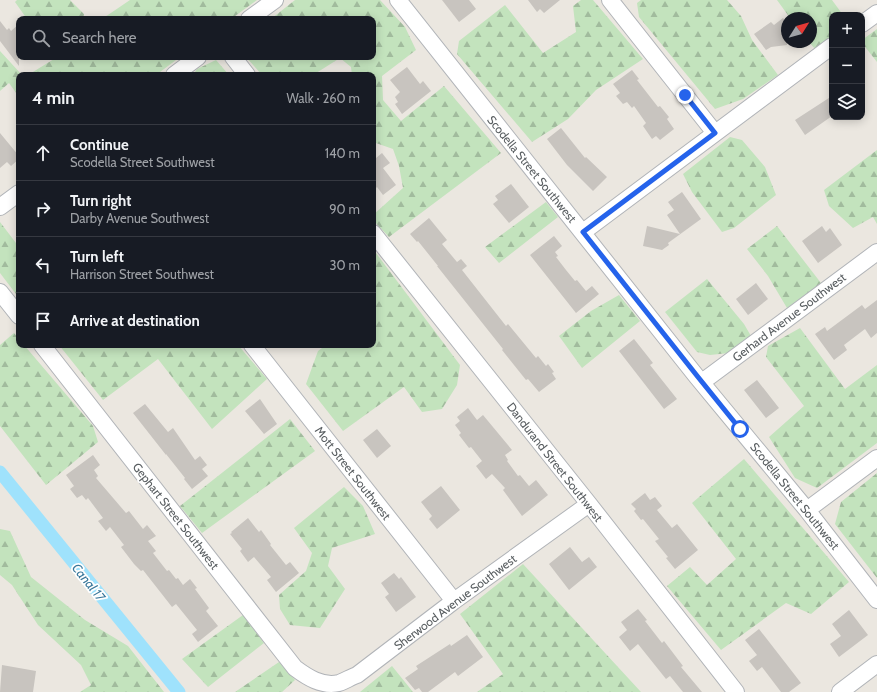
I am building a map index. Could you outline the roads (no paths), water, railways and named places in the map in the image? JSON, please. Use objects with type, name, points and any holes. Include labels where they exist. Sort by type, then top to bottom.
[{"type":"street","points":[[253,16],[275,0]]},
{"type":"street","name":"Scodella Street Southwest","points":[[398,0],[702,382],[807,510],[877,600]]},
{"type":"street","points":[[614,1],[715,133]]},
{"type":"street","points":[[865,22],[877,13]]},
{"type":"street","points":[[583,232],[829,48]]},
{"type":"street","points":[[178,72],[194,60]]},
{"type":"street","points":[[235,60],[245,72]]},
{"type":"street","points":[[0,207],[16,195]]},
{"type":"street","name":"Dandurand Street Southwest","points":[[376,237],[736,692]]},
{"type":"street","name":"Gerhard Avenue Southwest","points":[[702,382],[877,252]]},
{"type":"street","points":[[0,292],[16,312]]},
{"type":"street","name":"Gephart Street Southwest","points":[[44,348],[295,668],[315,681]]},
{"type":"street","name":"Mott Street Southwest","points":[[254,348],[454,601]]},
{"type":"street","points":[[807,510],[877,458]]},
{"type":"street","name":"Sherwood Avenue Southwest","points":[[315,681],[324,683],[339,683],[356,675],[454,601],[588,504]]},
{"type":"street","points":[[840,692],[877,664]]},
{"type":"waterway","name":"Canal 17","points":[[0,472],[179,692]]}]
